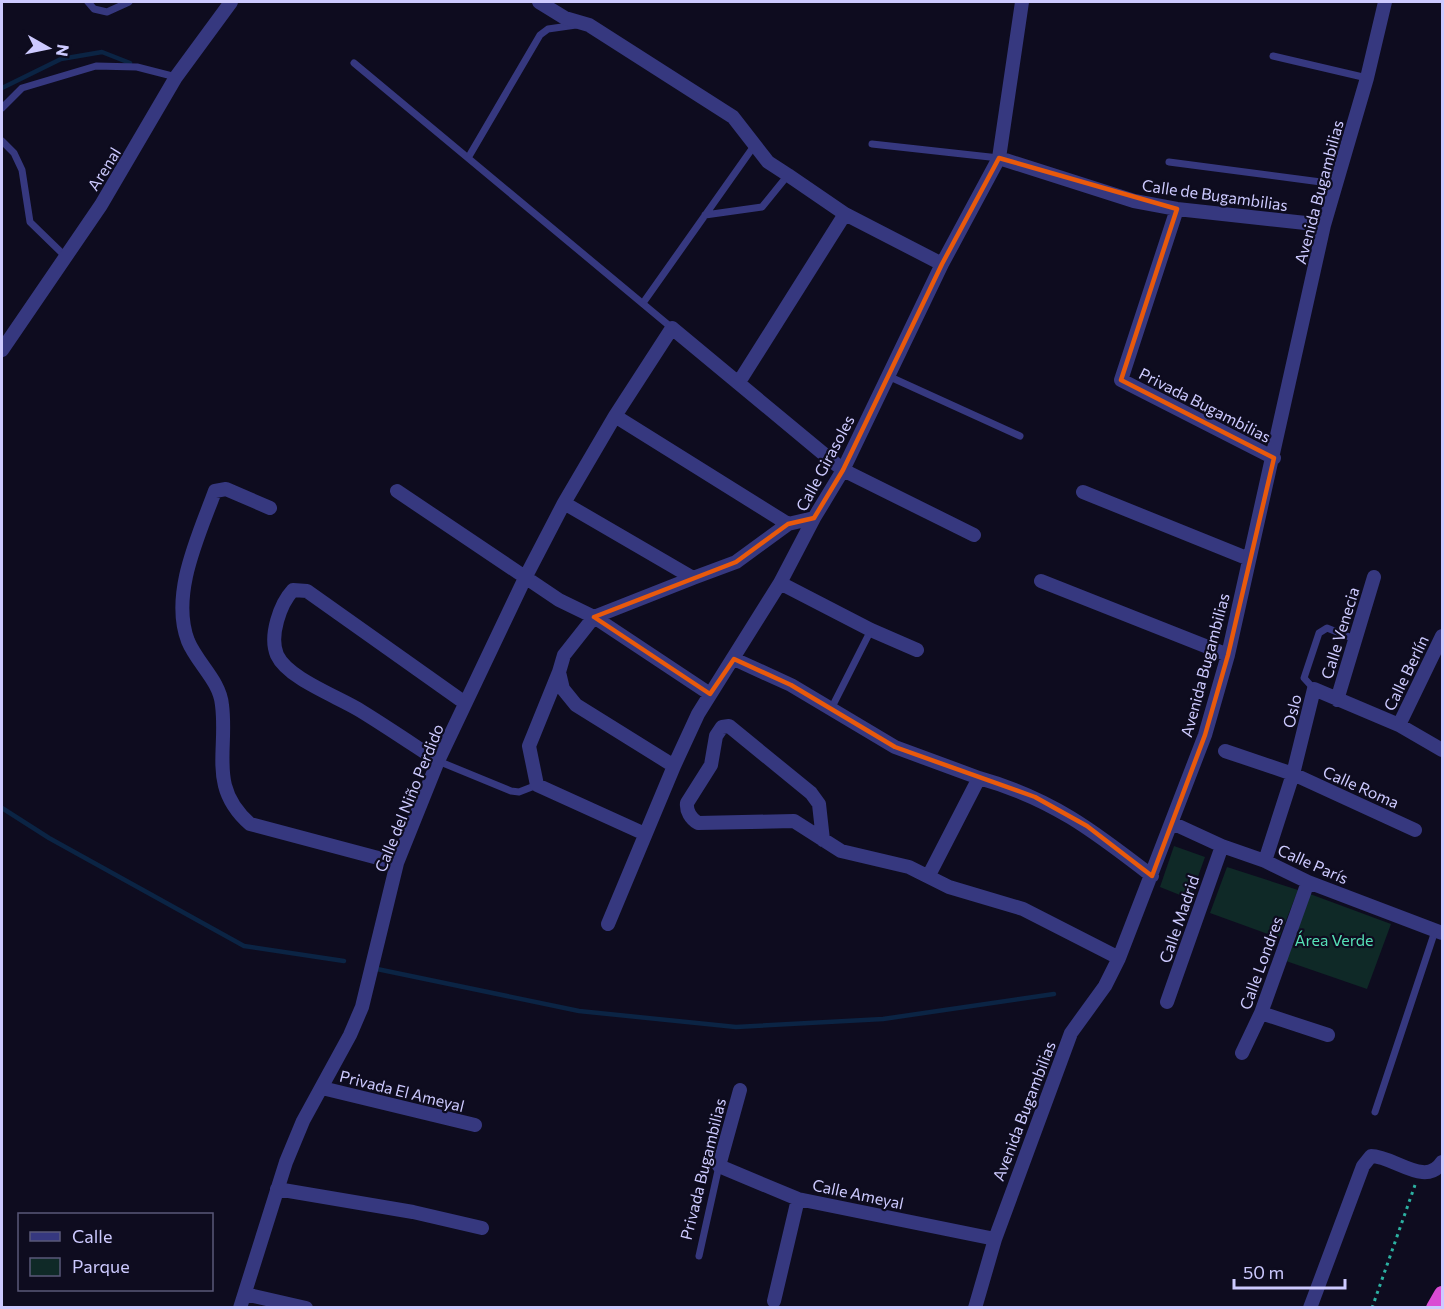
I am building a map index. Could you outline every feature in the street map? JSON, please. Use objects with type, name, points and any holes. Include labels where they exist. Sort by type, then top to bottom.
[{"type":"highway","points":[[1434,1308],[1443,1294]]},
{"type":"street","name":"Arenal","points":[[2,350],[101,205],[176,77],[230,2]]},
{"type":"street","points":[[539,2],[564,18],[589,25],[733,117],[768,162],[845,214],[942,264]]},
{"type":"street","name":"Calle Girasoles","points":[[608,924],[674,766],[710,694],[735,659],[843,470],[942,264],[999,159],[1022,2]]},
{"type":"street","name":"Avenida Bugambilias","points":[[975,1308],[995,1239],[1071,1033],[1105,986],[1119,958],[1205,735],[1228,655],[1274,458],[1324,225],[1367,78],[1385,2]]},
{"type":"street","name":"Calle de Bugambilias","points":[[999,159],[1134,201],[1177,209],[1324,225]]},
{"type":"street","name":"Privada Bugambilias","points":[[1177,209],[1121,380],[1274,458]]},
{"type":"street","points":[[739,382],[845,214]]},
{"type":"street","points":[[672,328],[843,470],[974,535]]},
{"type":"street","name":"Calle del Niño Perdido","points":[[240,1308],[277,1189],[303,1121],[362,1007],[397,863],[438,761],[525,578],[564,503],[615,416],[672,328]]},
{"type":"street","points":[[615,416],[789,524]]},
{"type":"street","points":[[270,508],[226,489],[215,491],[187,568],[183,602],[188,640],[207,675],[220,691],[223,706],[223,771],[227,794],[234,809],[250,824],[397,863]]},
{"type":"street","points":[[397,491],[525,578],[559,600],[594,617],[710,694]]},
{"type":"street","points":[[1083,492],[1249,559]]},
{"type":"street","points":[[564,503],[693,578]]},
{"type":"street","points":[[645,834],[537,785],[529,746],[564,656],[594,617],[736,562],[789,524],[814,518]]},
{"type":"street","name":"Calle Venecia","points":[[1336,699],[1357,640],[1374,577]]},
{"type":"street","points":[[1041,581],[1228,655]]},
{"type":"street","points":[[780,583],[871,630],[917,650]]},
{"type":"street","points":[[438,761],[359,710],[304,680],[288,667],[278,656],[276,647],[285,598],[293,590],[307,591],[465,703]]},
{"type":"street","name":"Calle Berlín","points":[[1399,725],[1443,636]]},
{"type":"street","points":[[735,659],[791,685],[896,747],[1035,797],[1087,826],[1152,876]]},
{"type":"street","points":[[559,672],[563,688],[576,705],[674,766]]},
{"type":"street","name":"Oslo","points":[[1293,774],[1314,689],[1399,725],[1443,750]]},
{"type":"street","points":[[823,840],[819,804],[811,793],[729,726],[722,727],[716,736],[711,765],[687,803],[686,808],[693,820],[698,823],[779,819],[794,821],[823,840],[841,851],[909,867],[949,887],[1023,909],[1119,958]]},
{"type":"street","points":[[1225,751],[1293,774],[1265,861]]},
{"type":"street","name":"Calle Roma","points":[[1293,774],[1415,830]]},
{"type":"street","points":[[929,875],[979,778]]},
{"type":"street","name":"Calle París","points":[[1172,823],[1222,846],[1265,861],[1308,882],[1439,932]]},
{"type":"street","name":"Calle Madrid","points":[[1167,1002],[1222,846]]},
{"type":"street","name":"Calle Londres","points":[[1242,1053],[1261,1013],[1308,882]]},
{"type":"street","points":[[1261,1013],[1328,1035]]},
{"type":"street","name":"Privada El Ameyal","points":[[322,1088],[475,1125]]},
{"type":"street","name":"Privada Bugambilias","points":[[719,1166],[740,1090]]},
{"type":"street","points":[[1310,1308],[1363,1166],[1371,1156],[1381,1156],[1419,1172],[1431,1173],[1443,1162]]},
{"type":"street","name":"Calle Ameyal","points":[[719,1166],[798,1199],[995,1239]]},
{"type":"street","points":[[277,1189],[412,1212],[482,1228]]},
{"type":"street","points":[[774,1301],[798,1199]]},
{"type":"street","points":[[245,1294],[306,1308]]},
{"type":"lane","points":[[88,2],[94,9],[107,12],[129,2]]},
{"type":"lane","points":[[468,158],[540,35],[559,26],[589,25]]},
{"type":"lane","points":[[1273,56],[1367,78]]},
{"type":"lane","points":[[354,63],[672,328]]},
{"type":"lane","points":[[2,108],[22,88],[96,66],[137,67],[176,77]]},
{"type":"lane","points":[[2,141],[14,153],[22,171],[30,222],[65,256]]},
{"type":"lane","points":[[872,144],[999,159]]},
{"type":"lane","points":[[643,303],[754,146]]},
{"type":"lane","points":[[1169,162],[1336,184]]},
{"type":"lane","points":[[705,215],[762,207],[788,175]]},
{"type":"lane","points":[[888,376],[1020,436]]},
{"type":"lane","points":[[1314,689],[1304,678],[1319,633],[1327,628],[1357,640]]},
{"type":"lane","points":[[831,709],[871,630]]},
{"type":"lane","points":[[438,761],[511,791],[519,792],[537,785]]},
{"type":"lane","points":[[1375,1112],[1439,932]]},
{"type":"lane","name":"Privada Bugambilias","points":[[699,1256],[719,1166]]},
{"type":"path","points":[[1372,1308],[1419,1172]]},
{"type":"highlighted area","points":[[999,158],[1177,209],[1121,380],[1274,458],[1228,655],[1205,735],[1152,876],[1087,826],[1035,797],[895,747],[791,685],[734,659],[710,694],[594,617],[736,562],[788,524],[814,518],[843,470],[942,264]]},
{"type":"green space","points":[[1174,846],[1205,857],[1190,899],[1160,887]]},
{"type":"green space","name":"Área Verde","points":[[1227,867],[1298,890],[1279,938],[1210,913]]},
{"type":"green space","name":"Área Verde","points":[[1310,894],[1391,924],[1367,989],[1286,961]]},
{"type":"waterway","points":[[2,88],[61,59],[102,52],[130,63]]},
{"type":"waterway","points":[[2,808],[49,838],[244,946],[344,961]]},
{"type":"waterway","points":[[377,969],[579,1011],[736,1027],[883,1019],[1054,994]]}]
